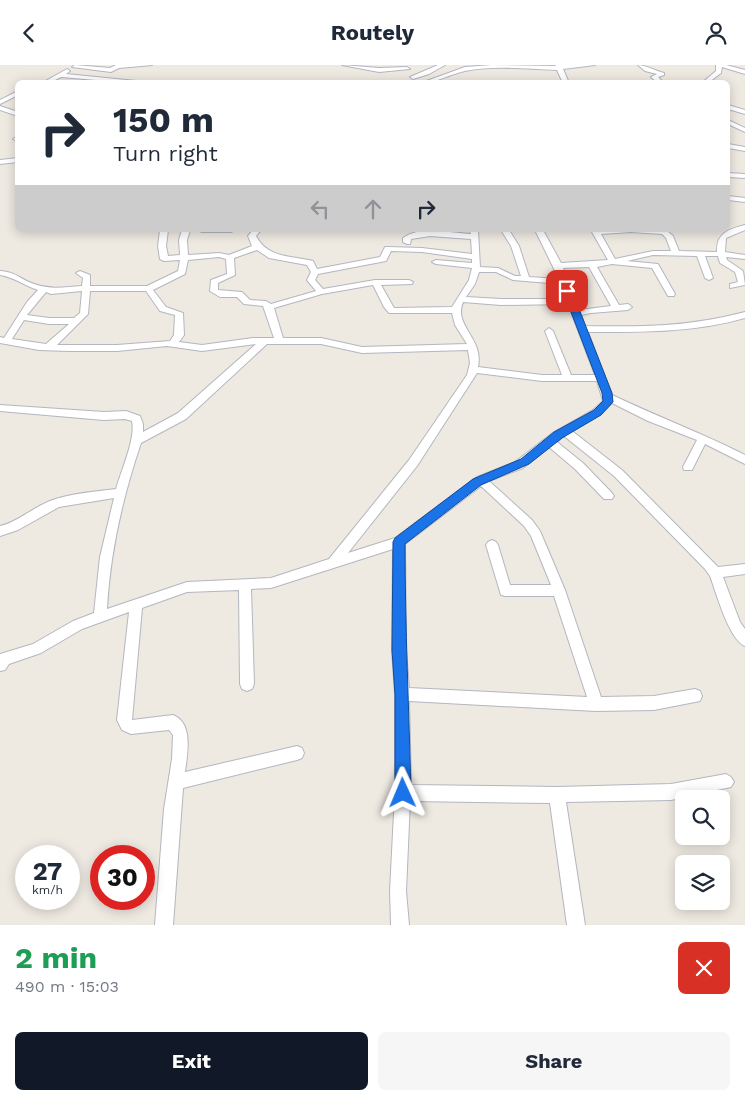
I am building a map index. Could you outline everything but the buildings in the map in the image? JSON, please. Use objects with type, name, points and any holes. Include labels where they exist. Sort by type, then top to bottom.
[{"type":"street","points":[[50,80],[76,66],[111,70],[118,66],[149,65]]},
{"type":"street","points":[[345,65],[379,70],[407,67],[413,77],[420,80]]},
{"type":"street","points":[[413,77],[427,73],[442,65]]},
{"type":"street","points":[[456,65],[463,69]]},
{"type":"street","points":[[430,80],[463,69],[484,67],[592,65]]},
{"type":"street","points":[[641,65],[647,70],[662,74],[654,77],[658,80]]},
{"type":"street","points":[[708,80],[719,72],[720,65],[745,72]]},
{"type":"street","points":[[558,66],[565,80]]},
{"type":"street","points":[[61,75],[121,80]]},
{"type":"street","points":[[0,102],[15,94]]},
{"type":"street","points":[[730,107],[745,113]]},
{"type":"street","points":[[0,108],[15,113]]},
{"type":"street","points":[[730,123],[745,130]]},
{"type":"street","points":[[730,147],[745,149]]},
{"type":"street","points":[[0,162],[15,160]]},
{"type":"street","points":[[730,175],[745,175]]},
{"type":"street","points":[[730,199],[745,200]]},
{"type":"street","points":[[733,286],[742,283],[739,271],[723,261],[722,236],[745,227]]},
{"type":"street","points":[[164,232],[163,257],[168,259],[219,255],[230,257],[256,247]]},
{"type":"street","points":[[0,273],[14,275],[42,292],[57,297],[87,291],[148,289],[180,274],[184,270],[183,235],[185,232]]},
{"type":"street","points":[[255,232],[252,236],[256,247],[272,256],[310,263],[315,273]]},
{"type":"street","points":[[506,232],[515,246],[526,279]]},
{"type":"street","points":[[1,661],[36,649],[69,629],[188,587],[271,583],[399,542],[480,480],[519,465],[550,441],[597,412],[608,402],[608,397],[558,266],[540,232]]},
{"type":"street","points":[[596,232],[613,262],[622,265],[655,266],[671,294]]},
{"type":"street","points":[[664,232],[668,235],[676,253]]},
{"type":"street","points":[[333,563],[413,463],[464,390],[474,370],[476,356],[457,318],[456,310],[473,281],[476,264],[474,233],[420,234],[409,236],[407,242]]},
{"type":"street","points":[[320,291],[311,281],[312,275],[315,273],[380,260],[384,258],[388,249],[476,264],[498,270],[508,277],[564,282]]},
{"type":"street","points":[[558,266],[613,262],[649,253],[722,253],[745,257]]},
{"type":"street","points":[[700,253],[709,278]]},
{"type":"street","points":[[230,257],[230,275],[214,282],[214,291],[220,294],[239,294],[247,302],[262,303],[269,307],[279,341]]},
{"type":"street","points":[[436,262],[476,264]]},
{"type":"street","points":[[592,265],[616,307]]},
{"type":"street","points":[[48,347],[84,314],[87,275],[80,273]]},
{"type":"street","points":[[269,307],[320,291],[375,281],[409,282]]},
{"type":"street","points":[[375,281],[388,307],[392,311],[456,310]]},
{"type":"street","points":[[148,289],[163,309],[179,313],[179,335],[173,343]]},
{"type":"street","points":[[3,341],[30,304],[42,292]]},
{"type":"street","points":[[461,299],[502,302],[571,301]]},
{"type":"street","points":[[576,314],[590,309],[628,307]]},
{"type":"street","points":[[581,329],[674,328],[726,322],[745,315]]},
{"type":"street","points":[[22,317],[50,321],[77,321]]},
{"type":"street","points":[[549,331],[568,377]]},
{"type":"street","points":[[3,341],[48,347],[116,348],[173,343],[202,348],[242,341],[321,341],[362,350],[473,347]]},
{"type":"street","points":[[136,441],[182,415],[264,342]]},
{"type":"street","points":[[474,370],[519,376],[601,378]]},
{"type":"street","points":[[608,397],[652,418],[704,438],[745,460]]},
{"type":"street","points":[[0,407],[104,416],[131,415],[136,419],[139,427],[136,441],[120,493],[104,567],[100,617]]},
{"type":"street","points":[[565,431],[618,473],[699,553],[715,573],[737,630],[745,640]]},
{"type":"street","points":[[688,467],[704,438]]},
{"type":"street","points":[[550,441],[579,466],[608,496]]},
{"type":"street","points":[[480,480],[532,528],[559,590],[596,704]]},
{"type":"street","points":[[0,531],[13,528],[33,515],[60,503],[120,493]]},
{"type":"street","points":[[399,542],[399,650],[402,695],[403,793],[398,891],[400,925]]},
{"type":"street","points":[[492,545],[505,591],[559,590]]},
{"type":"street","points":[[715,573],[745,569]]},
{"type":"street","points":[[245,585],[247,684]]},
{"type":"street","points":[[136,604],[124,720],[131,727],[170,722],[177,725],[180,733],[172,809],[164,925]]},
{"type":"street","points":[[402,695],[596,704],[654,703],[695,696]]},
{"type":"street","points":[[176,782],[297,753]]},
{"type":"street","points":[[403,793],[557,795],[671,792],[726,782]]},
{"type":"street","points":[[557,795],[576,925]]},
{"type":"route","points":[[403,793],[402,695],[399,650],[399,542],[407,538],[477,482],[507,471],[525,461],[558,435],[597,412],[608,402],[607,393],[567,291]]}]
